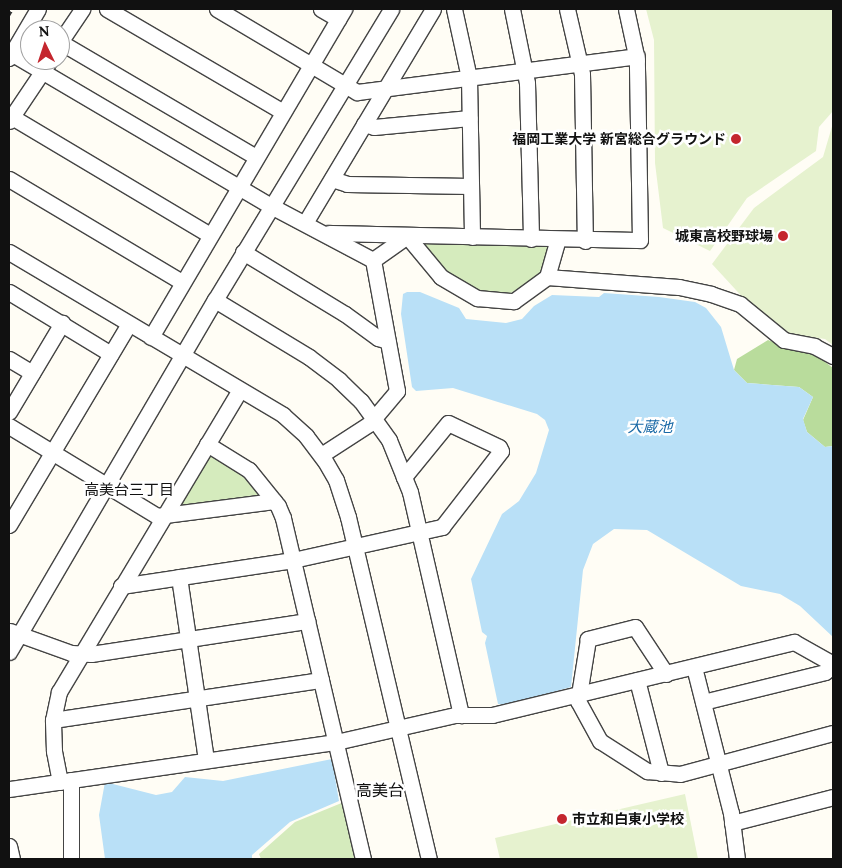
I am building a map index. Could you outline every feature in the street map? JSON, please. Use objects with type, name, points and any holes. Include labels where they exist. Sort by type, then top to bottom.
[{"type":"street","points":[[10,55],[38,9]]},
{"type":"street","points":[[70,27],[82,9]]},
{"type":"street","points":[[107,9],[283,112]]},
{"type":"street","points":[[216,9],[357,92],[385,90],[637,56]]},
{"type":"street","points":[[151,337],[341,14],[321,9]]},
{"type":"street","points":[[9,652],[13,633],[108,486],[243,252],[390,9]]},
{"type":"street","points":[[305,223],[433,9]]},
{"type":"street","points":[[454,9],[469,78],[472,237]]},
{"type":"street","points":[[512,9],[526,71],[531,239]]},
{"type":"street","points":[[567,9],[580,64],[585,240]]},
{"type":"street","points":[[328,233],[637,242],[643,237],[637,56],[626,9]]},
{"type":"street","points":[[70,48],[256,157]]},
{"type":"street","points":[[43,70],[10,119],[210,235]]},
{"type":"street","points":[[52,70],[238,187],[271,206],[328,233],[373,260],[397,391],[374,420],[321,455]]},
{"type":"street","points":[[364,124],[374,127],[470,118]]},
{"type":"street","points":[[9,179],[182,282]]},
{"type":"street","points":[[332,179],[347,184],[471,186]]},
{"type":"street","points":[[408,236],[441,278],[476,298],[514,301],[547,277],[557,241]]},
{"type":"street","points":[[373,260],[408,236]]},
{"type":"street","points":[[9,252],[283,415],[306,436],[321,455],[336,480],[354,546],[429,859]]},
{"type":"street","points":[[243,252],[345,314],[378,338],[388,340]]},
{"type":"street","points":[[547,277],[679,288],[711,294],[740,304],[784,340],[814,346],[833,356]]},
{"type":"street","points":[[9,292],[111,354]]},
{"type":"street","points":[[215,300],[309,357],[339,380],[389,440],[404,477],[419,532],[461,715]]},
{"type":"street","points":[[9,412],[62,323]]},
{"type":"street","points":[[9,525],[129,324]]},
{"type":"street","points":[[9,359],[32,373]]},
{"type":"street","points":[[72,859],[66,781],[54,751],[53,720],[59,692],[240,390]]},
{"type":"street","points":[[121,586],[292,560],[442,527],[501,451],[499,447],[448,423],[404,477]]},
{"type":"street","points":[[9,426],[158,516],[274,501]]},
{"type":"street","points":[[207,444],[249,470],[274,501],[283,518],[363,859]]},
{"type":"street","points":[[179,577],[206,760]]},
{"type":"street","points":[[13,633],[81,654],[307,621]]},
{"type":"street","points":[[666,674],[635,627],[588,639],[578,695],[600,741],[647,771],[661,774],[680,774],[833,733]]},
{"type":"street","points":[[9,789],[336,742],[398,727],[461,715],[492,715],[798,642],[833,664],[825,672],[703,702]]},
{"type":"street","points":[[694,667],[732,822],[737,859]]},
{"type":"street","points":[[53,720],[321,680]]},
{"type":"street","points":[[637,680],[661,774]]},
{"type":"street","points":[[732,822],[833,798]]},
{"type":"street","points":[[9,846],[12,859]]},
{"type":"path","points":[[9,16],[13,9]]},
{"type":"green space","name":"福岡工業大学 新宮総合グラウンド","points":[[646,9],[833,9],[833,111],[819,127],[816,151],[747,198],[710,251],[663,228],[655,163],[654,40]]},
{"type":"green space","name":"城東高校野球場","points":[[833,123],[833,345],[825,339],[791,334],[747,302],[712,264],[754,208],[823,157]]},
{"type":"green space","points":[[423,240],[552,244],[542,275],[507,295],[482,292],[445,274],[421,246]]},
{"type":"green space","points":[[768,340],[793,350],[812,352],[833,368],[833,446],[825,447],[807,432],[803,420],[813,397],[799,387],[747,383],[734,370],[737,359]]},
{"type":"green space","points":[[208,454],[223,459],[241,472],[264,498],[177,510]]},
{"type":"green space","points":[[685,794],[698,859],[500,859],[495,838]]},
{"type":"green space","points":[[344,802],[357,859],[261,859],[259,854],[295,822]]},
{"type":"water","name":"大蔵池","points":[[407,292],[420,292],[459,308],[466,319],[506,323],[522,319],[534,306],[552,295],[599,297],[604,293],[659,297],[695,302],[706,308],[721,327],[734,370],[747,383],[799,387],[813,397],[803,419],[807,432],[825,447],[833,446],[833,637],[800,606],[780,594],[741,586],[647,530],[614,529],[593,544],[583,570],[571,687],[506,705],[498,704],[485,643],[487,636],[482,632],[471,579],[502,514],[519,501],[536,473],[549,430],[545,420],[537,414],[453,388],[416,391],[412,387],[401,314],[403,294]]},
{"type":"water","points":[[332,759],[339,801],[290,822],[252,855],[252,859],[105,859],[99,815],[105,782],[156,795],[172,792],[185,777],[223,781]]},
{"type":"place","name":"福岡工業大学 新宮総合グラウンド","points":[[736,139]]},
{"type":"place","name":"城東高校野球場","points":[[783,236]]},
{"type":"place","name":"市立和白東小学校","points":[[562,819]]},
{"type":"district","name":"高美台三丁目","points":[[129,490]]},
{"type":"district","name":"高美台","points":[[380,790]]}]
